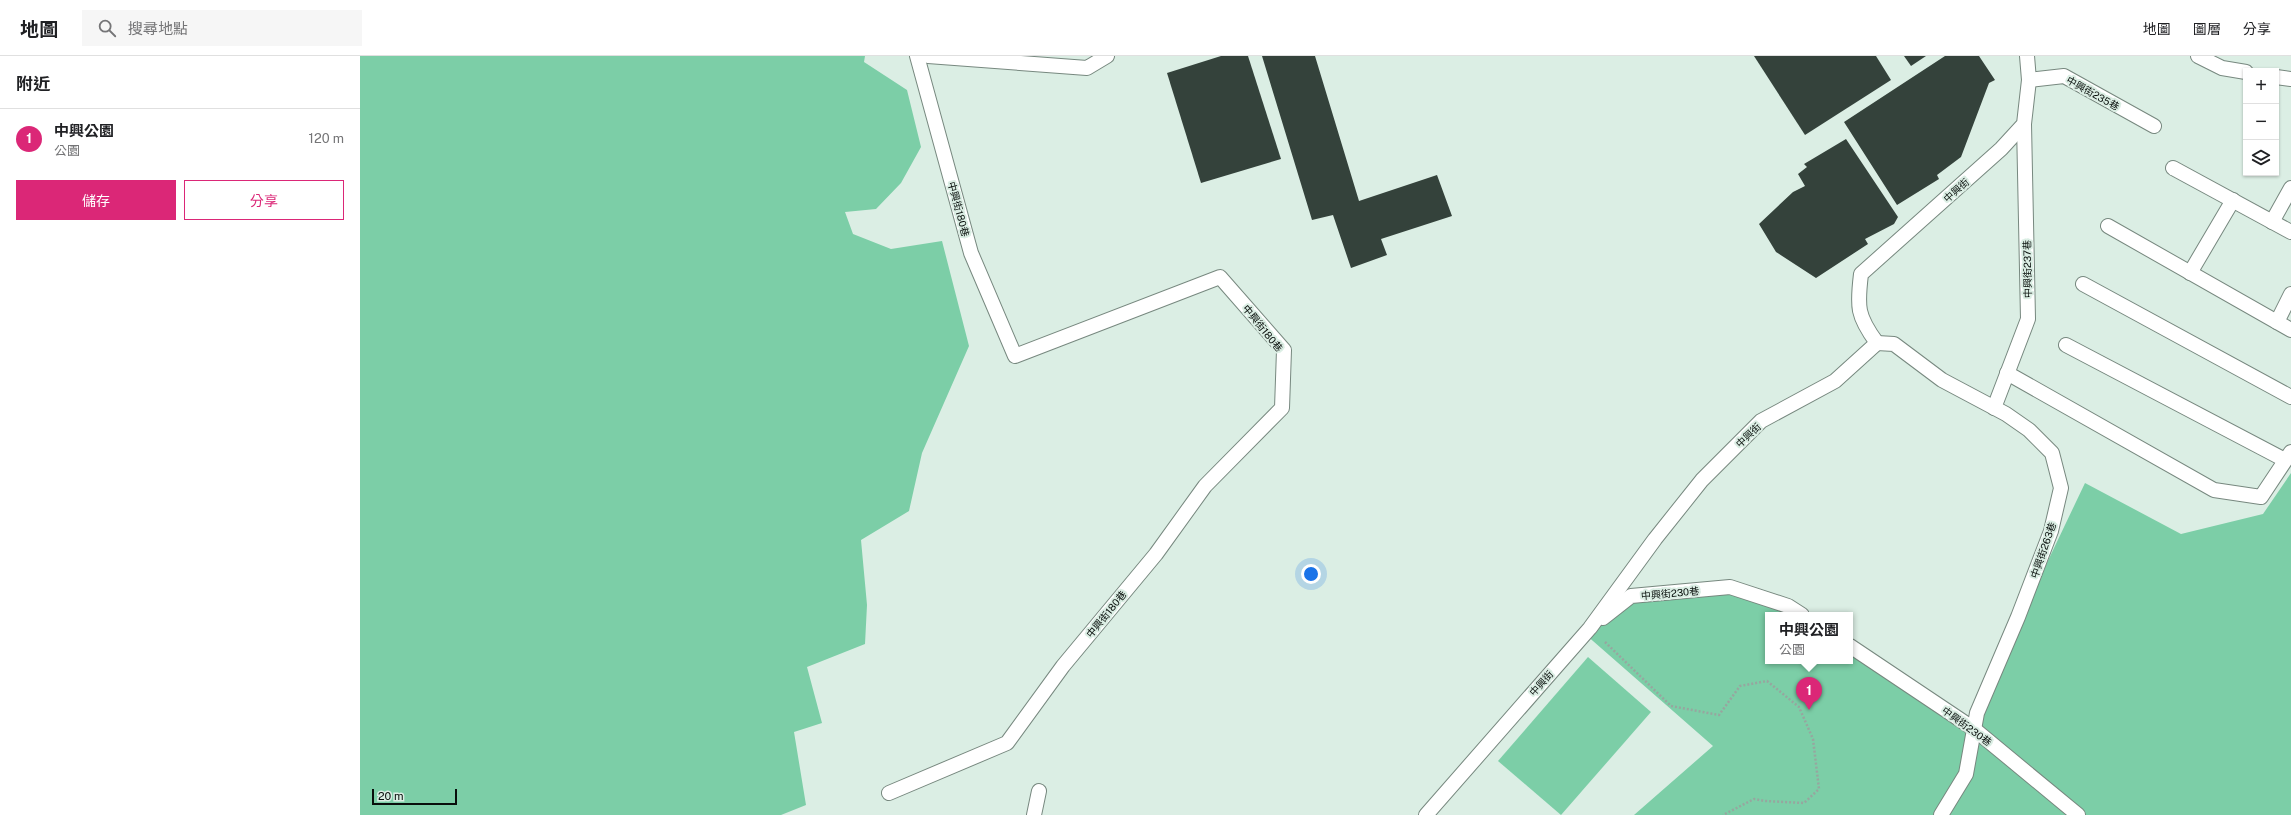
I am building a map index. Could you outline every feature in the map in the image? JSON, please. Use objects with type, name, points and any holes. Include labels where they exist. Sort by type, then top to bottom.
[{"type":"lane","name":"中興街180巷","points":[[889,793],[1006,743],[1063,666],[1156,554],[1205,486],[1282,408],[1284,350],[1220,276],[1015,356],[972,253],[917,56]]},
{"type":"lane","points":[[928,56],[1087,68],[1107,56]]},
{"type":"lane","points":[[2024,124],[2029,80],[2027,56]]},
{"type":"lane","points":[[2198,56],[2222,68],[2243,72]]},
{"type":"lane","name":"中興街235巷","points":[[2029,80],[2064,76],[2154,126]]},
{"type":"lane","points":[[2279,77],[2291,79]]},
{"type":"lane","name":"中興街","points":[[1426,815],[1590,628],[1655,539],[1702,480],[1762,422],[1835,381],[1877,343],[1863,324],[1858,299],[1861,274],[2001,149],[2024,124]]},
{"type":"lane","name":"中興街237巷","points":[[1994,408],[2028,319],[2024,124]]},
{"type":"lane","points":[[2173,168],[2291,232]]},
{"type":"lane","points":[[2272,222],[2291,188]]},
{"type":"lane","points":[[2190,273],[2233,200]]},
{"type":"lane","points":[[2108,226],[2291,330]]},
{"type":"lane","points":[[2083,284],[2291,397]]},
{"type":"lane","points":[[2277,322],[2291,294]]},
{"type":"lane","name":"中興街263巷","points":[[1877,343],[1894,344],[1942,380],[1994,408],[2029,430],[2052,453],[2061,488],[2051,531],[2018,617],[1976,713],[1966,774],[1941,815]]},
{"type":"lane","points":[[2007,373],[2214,490],[2261,497],[2288,456],[2066,345]]},
{"type":"lane","name":"中興街230巷","points":[[1590,628],[1631,596],[1730,587],[1788,606],[1797,612]]},
{"type":"lane","name":"中興街230巷","points":[[1853,648],[1974,729],[2078,815]]},
{"type":"lane","points":[[1034,815],[1040,791]]},
{"type":"path","points":[[1590,628],[1671,706],[1719,715],[1740,686],[1767,681],[1799,707],[1813,739],[1819,789],[1804,803],[1754,799],[1723,815]]},
{"type":"green space","points":[[360,56],[865,56],[864,62],[907,90],[921,147],[901,183],[876,209],[845,212],[853,234],[891,249],[942,241],[969,346],[922,453],[909,511],[861,540],[867,605],[865,644],[807,667],[822,723],[794,732],[806,805],[781,815],[360,815]]},
{"type":"green space","points":[[2291,473],[2291,815],[1634,815],[1713,746],[1585,634],[1633,600],[1732,592],[1792,612],[1765,612],[1765,664],[1853,664],[1853,649],[1976,722],[1986,691],[2085,483],[2181,534],[2263,514]]},
{"type":"green space","points":[[1588,657],[1651,712],[1561,815],[1498,761]]},
{"type":"building","points":[[1221,56],[1248,56],[1281,159],[1201,183],[1167,73]]},
{"type":"building","points":[[1262,56],[1315,56],[1359,201],[1437,175],[1452,216],[1381,239],[1387,255],[1351,268],[1333,215],[1312,220]]},
{"type":"building","points":[[1754,56],[1876,56],[1891,80],[1805,135]]},
{"type":"building","points":[[1904,56],[1926,56],[1911,66]]},
{"type":"building","points":[[1945,56],[1979,56],[1995,80],[1989,83],[1961,157],[1937,175],[1939,179],[1897,205],[1844,122]]},
{"type":"building","points":[[1846,139],[1898,217],[1894,224],[1865,239],[1868,244],[1816,278],[1776,252],[1759,224],[1793,192],[1805,186],[1798,174],[1807,167],[1804,164]]},
{"type":"place","name":"中興公園","points":[[1809,710]]}]
